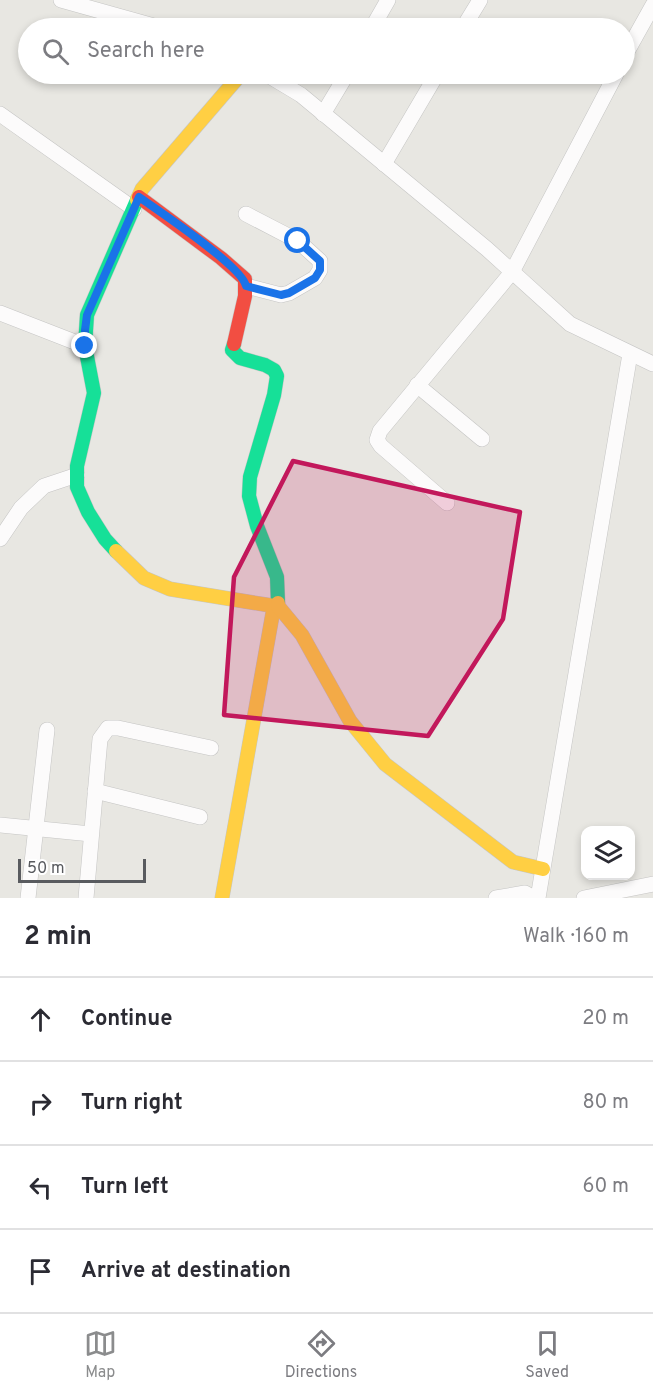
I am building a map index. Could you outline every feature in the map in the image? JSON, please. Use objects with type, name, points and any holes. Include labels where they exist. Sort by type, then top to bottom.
[{"type":"street","points":[[61,0],[125,18]]},
{"type":"street","points":[[378,18],[388,0]]},
{"type":"street","points":[[469,18],[480,0]]},
{"type":"street","points":[[635,37],[653,5]]},
{"type":"street","points":[[222,898],[274,606],[170,589],[144,578],[126,563],[105,539],[88,512],[77,488],[77,475],[80,447],[91,412],[94,393],[85,346],[87,315],[142,189],[232,84]]},
{"type":"street","points":[[283,84],[301,95],[384,164],[570,324],[653,364]]},
{"type":"street","points":[[323,114],[340,84]]},
{"type":"street","points":[[384,164],[431,84]]},
{"type":"street","points":[[447,503],[381,446],[377,440],[380,431],[512,272],[611,84]]},
{"type":"street","points":[[0,114],[221,258],[245,279],[246,286],[232,350],[240,358],[274,370],[278,376],[250,477],[249,496],[257,526],[277,577],[278,606],[302,635],[350,721],[385,764],[513,862],[543,868]]},
{"type":"street","points":[[246,214],[298,241],[320,261],[320,270],[315,278],[281,295],[246,286]]},
{"type":"street","points":[[0,313],[85,346]]},
{"type":"street","points":[[496,898],[525,893],[536,898],[630,354]]},
{"type":"street","points":[[417,385],[482,440]]},
{"type":"street","points":[[0,539],[21,508],[44,486],[77,475]]},
{"type":"street","points":[[86,898],[100,739],[108,728],[118,728],[211,748]]},
{"type":"street","points":[[28,898],[47,730]]},
{"type":"street","points":[[95,791],[200,818]]},
{"type":"street","points":[[0,825],[91,834]]},
{"type":"street","points":[[586,898],[653,884]]},
{"type":"highlighted area","points":[[293,461],[520,512],[503,619],[428,736],[224,715],[234,577]]},
{"type":"traffic: fast","points":[[116,551],[105,539],[88,512],[77,487],[77,466],[94,393],[85,346],[87,315],[137,200]]},
{"type":"traffic: fast","points":[[234,344],[232,350],[240,358],[265,365],[274,370],[277,376],[274,395],[250,477],[249,496],[257,526],[277,577],[278,603]]},
{"type":"traffic: slow","points":[[137,200],[142,189],[232,84]]},
{"type":"traffic: slow","points":[[116,551],[144,578],[170,589],[274,606],[222,898]]},
{"type":"traffic: slow","points":[[278,603],[302,635],[350,721],[385,764],[513,862],[543,869]]},
{"type":"traffic: jam","points":[[139,197],[221,258],[245,279],[245,296],[234,344]]},
{"type":"route","points":[[85,346],[87,315],[139,197],[238,272],[245,279],[246,286],[281,295],[302,287],[315,278],[320,270],[320,261],[298,241]]}]
